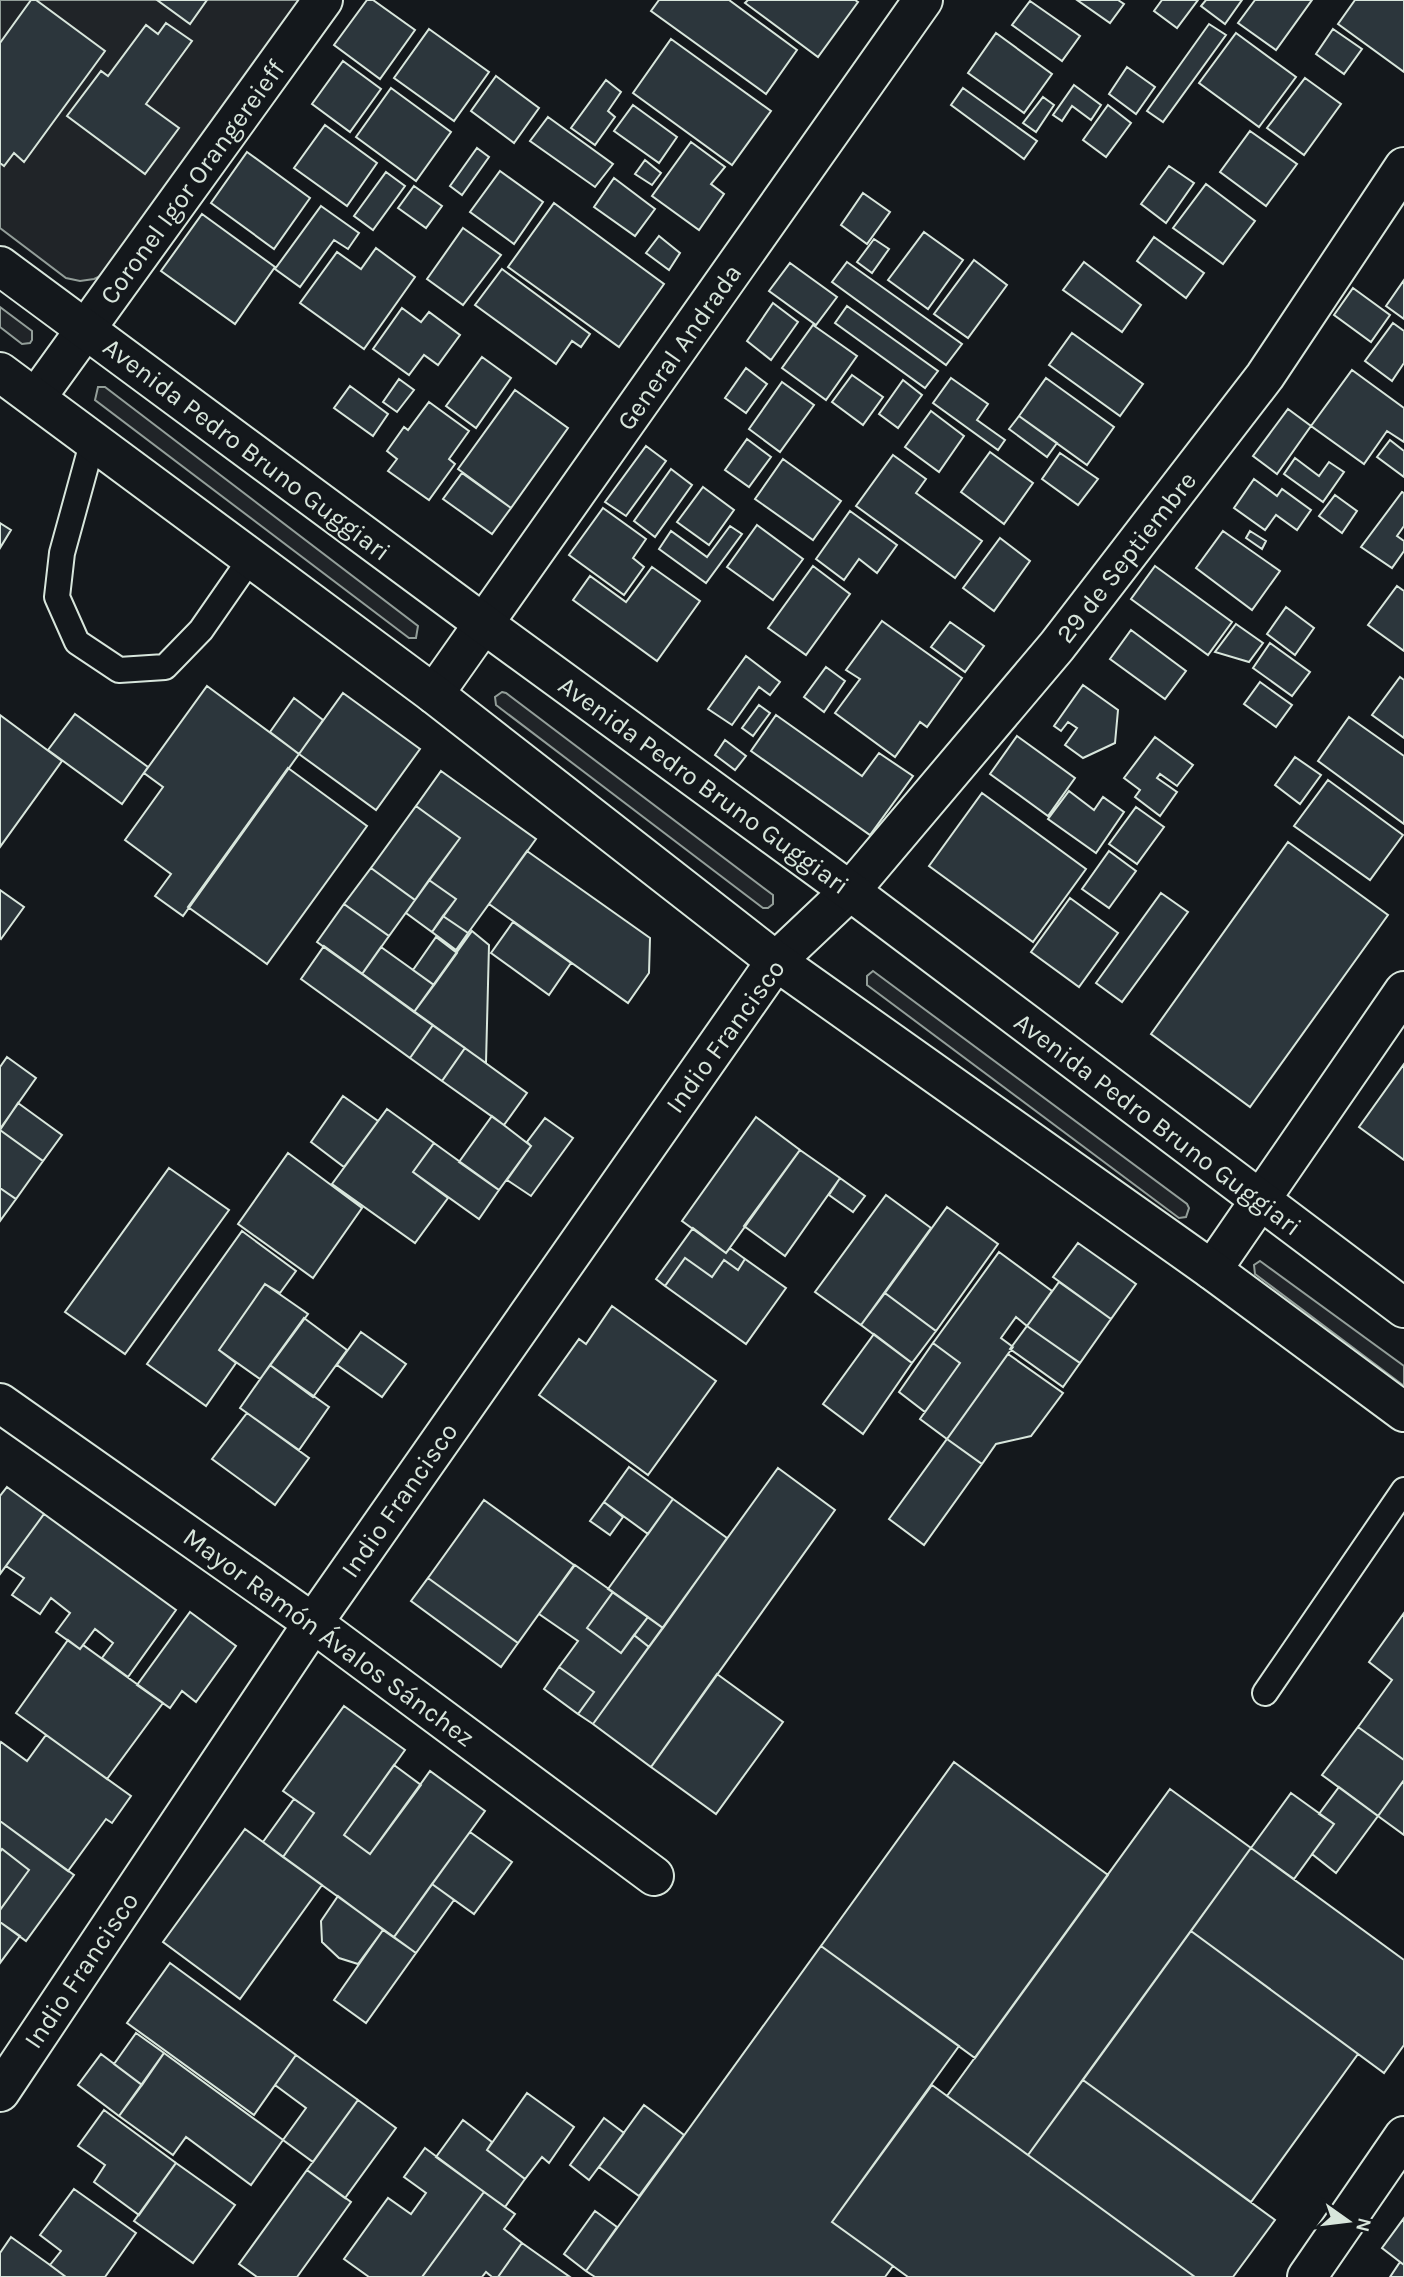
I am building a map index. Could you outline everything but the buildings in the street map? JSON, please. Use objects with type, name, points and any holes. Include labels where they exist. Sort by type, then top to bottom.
[{"type":"street","name":"Coronel Igor Orangereieff","points":[[36,398],[323,0]]},
{"type":"street","name":"General Andrada","points":[[435,694],[923,0]]},
{"type":"street","name":"29 de Septiembre","points":[[817,923],[850,891],[1057,646],[1257,387],[1404,167]]},
{"type":"street","name":"Avenida Pedro Bruno Guggiari","points":[[0,266],[850,891],[1404,1308]]},
{"type":"street","points":[[0,372],[435,694],[776,961],[1212,1270],[1404,1412]]},
{"type":"street","name":"Indio Francisco","points":[[0,2092],[313,1623],[776,961],[817,923]]},
{"type":"street","points":[[1212,1270],[1404,991]]},
{"type":"street","name":"Mayor Ramón Ávalos Sánchez","points":[[0,1403],[313,1623],[654,1876]]},
{"type":"street","points":[[1307,2277],[1404,2136]]},
{"type":"lane","points":[[93,440],[62,553],[57,597],[77,642],[119,670],[165,667],[201,630],[251,558]]},
{"type":"lane","points":[[1265,1693],[1404,1490]]},
{"type":"shaded area","points":[[0,0],[301,0],[105,274],[80,281],[66,278],[0,228]]},
{"type":"shaded area","points":[[0,307],[32,331],[30,343],[22,344],[0,327]]},
{"type":"shaded area","points":[[98,387],[105,387],[418,626],[416,638],[409,638],[95,400]]},
{"type":"shaded area","points":[[502,692],[773,895],[773,904],[763,908],[496,705],[495,697]]},
{"type":"shaded area","points":[[873,971],[1187,1204],[1189,1208],[1186,1217],[1179,1218],[867,985],[867,976]]},
{"type":"shaded area","points":[[1260,1261],[1404,1366],[1404,1386],[1255,1274],[1254,1265]]}]
